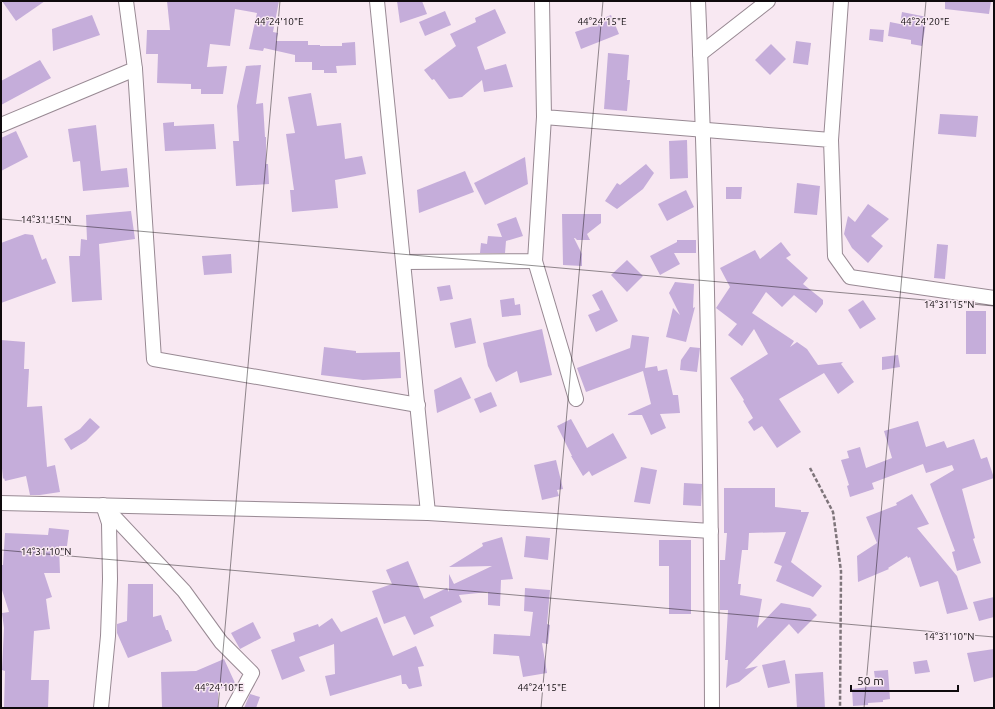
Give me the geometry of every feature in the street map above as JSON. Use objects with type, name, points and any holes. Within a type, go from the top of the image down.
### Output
[{"type":"street","points":[[126,1],[135,69],[154,358],[418,404]]},
{"type":"street","points":[[377,1],[428,513]]},
{"type":"street","points":[[542,1],[544,117],[535,261],[576,399]]},
{"type":"street","points":[[698,1],[703,129],[711,531],[712,708]]},
{"type":"street","points":[[700,54],[768,1]]},
{"type":"street","points":[[841,1],[831,140],[835,256],[850,277],[994,298]]},
{"type":"street","points":[[1,125],[135,69]]},
{"type":"street","points":[[544,117],[831,140]]},
{"type":"street","points":[[404,262],[535,261]]},
{"type":"street","points":[[1,503],[428,513],[711,531]]},
{"type":"street","points":[[101,708],[108,636],[110,579],[109,523],[103,505]]},
{"type":"street","points":[[103,505],[184,591],[220,642],[252,673],[233,708]]},
{"type":"path","points":[[810,468],[833,512],[841,571],[840,708]]},
{"type":"building","points":[[2,1],[45,1],[16,21]]},
{"type":"building","points":[[167,1],[279,1],[273,32],[278,33],[276,41],[308,41],[308,45],[320,46],[342,46],[342,43],[355,42],[356,65],[336,66],[337,73],[324,73],[324,70],[312,70],[312,62],[295,62],[295,55],[264,48],[263,51],[249,49],[257,13],[235,9],[230,46],[210,44],[207,67],[227,66],[223,94],[201,94],[201,89],[191,89],[191,84],[157,83],[158,54],[146,54],[147,30],[170,30]]},
{"type":"building","points":[[397,1],[422,1],[427,14],[400,23]]},
{"type":"building","points":[[945,1],[991,1],[989,14],[945,9]]},
{"type":"building","points":[[495,9],[506,33],[477,47],[485,70],[506,64],[513,87],[484,92],[482,80],[462,97],[449,99],[434,79],[432,80],[424,70],[456,46],[450,34],[476,22],[475,18]]},
{"type":"building","points":[[445,11],[451,25],[425,36],[419,22]]},
{"type":"building","points":[[902,12],[927,17],[922,46],[911,44],[911,40],[888,36],[890,22],[900,24]]},
{"type":"building","points":[[92,15],[100,35],[53,51],[52,29]]},
{"type":"building","points":[[611,15],[619,34],[581,49],[575,32],[593,26],[592,23]]},
{"type":"building","points":[[870,29],[884,30],[883,42],[869,40]]},
{"type":"building","points":[[796,41],[811,43],[808,65],[793,63]]},
{"type":"building","points":[[771,44],[786,59],[770,75],[755,60]]},
{"type":"building","points":[[608,53],[629,55],[627,80],[630,80],[627,111],[604,109]]},
{"type":"building","points":[[40,60],[51,78],[1,105],[1,81]]},
{"type":"building","points":[[261,65],[256,104],[263,103],[266,137],[266,164],[268,164],[269,184],[236,186],[233,141],[239,141],[237,106],[246,66]]},
{"type":"building","points":[[311,93],[317,126],[341,123],[345,159],[362,156],[366,174],[335,180],[338,208],[292,212],[290,190],[294,190],[286,134],[295,133],[288,97]]},
{"type":"building","points":[[940,114],[978,116],[976,137],[938,134]]},
{"type":"building","points":[[174,122],[174,126],[214,124],[216,149],[165,151],[163,123]]},
{"type":"building","points":[[96,125],[101,171],[127,168],[129,187],[83,191],[80,161],[73,162],[68,129]]},
{"type":"building","points":[[16,131],[28,157],[1,171],[1,138]]},
{"type":"building","points":[[687,140],[688,178],[670,179],[669,141]]},
{"type":"building","points":[[525,157],[528,184],[485,205],[474,183]]},
{"type":"building","points":[[646,164],[654,173],[643,189],[617,209],[605,201],[617,183],[620,185]]},
{"type":"building","points":[[465,171],[474,192],[419,213],[417,190]]},
{"type":"building","points":[[797,183],[820,186],[817,215],[794,213]]},
{"type":"building","points":[[726,187],[742,187],[741,199],[726,199]]},
{"type":"building","points":[[686,190],[694,207],[667,221],[658,204]]},
{"type":"building","points":[[868,204],[889,219],[871,236],[883,246],[868,263],[852,248],[844,234],[848,216],[855,222]]},
{"type":"building","points":[[131,211],[135,239],[99,244],[102,300],[72,302],[69,256],[80,256],[81,239],[87,240],[86,215]]},
{"type":"building","points":[[562,214],[601,214],[601,223],[587,234],[590,240],[577,240],[574,238],[582,254],[582,266],[563,265]]},
{"type":"building","points":[[516,217],[523,236],[506,241],[505,253],[480,253],[481,243],[487,244],[488,236],[502,237],[497,224]]},
{"type":"building","points":[[25,234],[33,235],[42,260],[46,258],[56,283],[1,303],[1,243]]},
{"type":"building","points":[[677,240],[696,240],[696,253],[674,253],[680,264],[660,275],[650,256],[677,242]]},
{"type":"building","points":[[781,242],[791,255],[786,258],[808,278],[803,284],[823,300],[823,304],[816,313],[794,295],[782,307],[766,292],[752,313],[794,341],[790,347],[797,342],[807,349],[818,365],[843,362],[841,364],[854,382],[838,394],[824,373],[779,399],[801,432],[777,448],[762,426],[754,431],[748,422],[753,418],[730,378],[768,354],[754,329],[742,346],[728,335],[737,324],[716,308],[730,287],[720,268],[755,250],[760,259]]},
{"type":"building","points":[[937,244],[948,245],[945,279],[934,278]]},
{"type":"building","points":[[231,254],[232,273],[204,275],[202,256]]},
{"type":"building","points":[[627,260],[643,276],[627,292],[611,275]]},
{"type":"building","points":[[675,282],[694,284],[693,308],[695,307],[686,342],[666,337],[673,308],[680,315],[669,293]]},
{"type":"building","points":[[450,285],[453,299],[440,301],[437,287]]},
{"type":"building","points":[[602,290],[618,321],[596,332],[588,315],[600,310],[592,295]]},
{"type":"building","points":[[514,298],[515,305],[520,304],[521,315],[502,317],[500,300]]},
{"type":"building","points":[[863,300],[876,319],[860,329],[848,310]]},
{"type":"building","points":[[966,311],[986,311],[986,354],[966,354]]},
{"type":"building","points":[[471,318],[476,343],[455,348],[450,323]]},
{"type":"building","points":[[542,329],[552,375],[520,383],[517,371],[496,382],[488,366],[483,343]]},
{"type":"building","points":[[632,335],[649,337],[645,368],[657,366],[658,371],[667,369],[673,395],[678,395],[680,413],[660,414],[666,428],[651,435],[642,415],[628,415],[651,404],[643,371],[586,392],[577,368],[630,348]]},
{"type":"building","points":[[1,340],[25,342],[24,369],[29,369],[27,407],[42,406],[47,467],[55,465],[60,492],[30,495],[26,476],[5,481],[4,478],[3,479],[1,458]]},
{"type":"building","points":[[324,347],[356,351],[356,353],[400,352],[401,378],[363,380],[321,375]]},
{"type":"building","points":[[690,347],[700,348],[697,372],[680,370],[681,360]]},
{"type":"building","points":[[898,355],[900,367],[882,370],[882,357]]},
{"type":"building","points":[[461,377],[471,398],[437,413],[434,390]]},
{"type":"building","points":[[491,392],[497,406],[480,413],[474,399]]},
{"type":"building","points":[[90,418],[100,427],[86,441],[71,450],[64,439],[80,429]]},
{"type":"building","points":[[571,419],[587,448],[613,433],[627,458],[592,476],[589,471],[583,476],[571,456],[557,426]]},
{"type":"building","points":[[918,421],[926,447],[944,441],[947,448],[974,439],[981,459],[987,457],[994,478],[962,489],[975,538],[973,539],[981,563],[957,571],[952,552],[955,551],[930,484],[954,470],[952,465],[926,473],[923,464],[872,483],[874,489],[850,497],[847,486],[849,485],[841,460],[849,458],[847,451],[860,447],[866,468],[892,458],[884,431]]},
{"type":"building","points":[[556,460],[563,489],[557,490],[559,496],[542,500],[534,465]]},
{"type":"building","points":[[641,467],[657,470],[650,504],[634,502]]},
{"type":"building","points":[[684,483],[702,484],[701,506],[683,505]]},
{"type":"building","points":[[724,488],[775,488],[775,507],[809,512],[791,562],[822,586],[813,597],[776,581],[782,566],[774,563],[786,532],[749,533],[748,550],[742,550],[738,584],[741,584],[740,595],[762,599],[757,628],[781,603],[810,608],[817,615],[798,634],[789,624],[745,669],[758,666],[739,682],[726,688],[728,660],[725,660],[728,610],[720,610],[720,560],[725,560],[727,533],[724,533]]},
{"type":"building","points":[[912,494],[929,524],[917,528],[957,576],[968,609],[947,614],[938,581],[920,587],[910,557],[908,558],[907,556],[888,568],[889,569],[858,582],[857,556],[877,543],[866,517],[897,505],[896,503]]},
{"type":"building","points":[[49,528],[69,530],[67,546],[59,546],[60,573],[44,573],[52,597],[46,599],[50,629],[34,631],[31,680],[49,680],[48,708],[4,707],[5,671],[2,670],[4,628],[2,613],[9,612],[2,590],[2,565],[5,533],[48,535]]},
{"type":"building","points":[[526,536],[550,538],[548,560],[524,557]]},
{"type":"building","points":[[502,537],[513,579],[501,580],[500,606],[488,605],[488,592],[459,595],[462,602],[430,617],[434,626],[414,635],[405,616],[384,624],[372,591],[392,584],[386,570],[408,561],[424,599],[447,588],[449,592],[449,574],[454,584],[492,566],[449,567],[483,546],[482,543]]},
{"type":"building","points":[[659,540],[691,540],[691,614],[669,614],[669,566],[659,566]]},
{"type":"building","points":[[128,584],[153,584],[153,617],[161,615],[166,630],[168,630],[172,641],[128,658],[117,633],[117,624],[127,621]]},
{"type":"building","points":[[525,588],[550,590],[547,624],[550,625],[548,644],[542,643],[547,673],[523,677],[519,656],[493,654],[494,634],[530,636],[533,612],[524,611]]},
{"type":"building","points":[[994,597],[994,617],[979,621],[973,602]]},
{"type":"building","points":[[377,617],[393,656],[416,646],[424,666],[418,667],[422,686],[409,689],[406,684],[402,684],[401,675],[330,696],[325,676],[335,674],[334,644],[299,657],[305,671],[282,680],[271,650],[295,641],[293,633],[318,624],[319,627],[332,618],[341,632]]},
{"type":"building","points":[[253,622],[261,638],[240,649],[231,633]]},
{"type":"building","points":[[994,649],[994,677],[974,682],[967,653]]},
{"type":"building","points":[[224,659],[235,683],[218,690],[218,708],[162,708],[161,672],[196,671]]},
{"type":"building","points":[[785,660],[790,683],[768,688],[762,665]]},
{"type":"building","points":[[927,660],[930,672],[915,674],[913,662]]},
{"type":"building","points":[[888,670],[890,699],[883,700],[883,702],[868,703],[868,705],[853,706],[852,689],[876,686],[874,671]]},
{"type":"building","points":[[823,672],[825,708],[797,708],[795,674]]},
{"type":"building","points":[[250,694],[260,697],[256,708],[244,708]]}]
